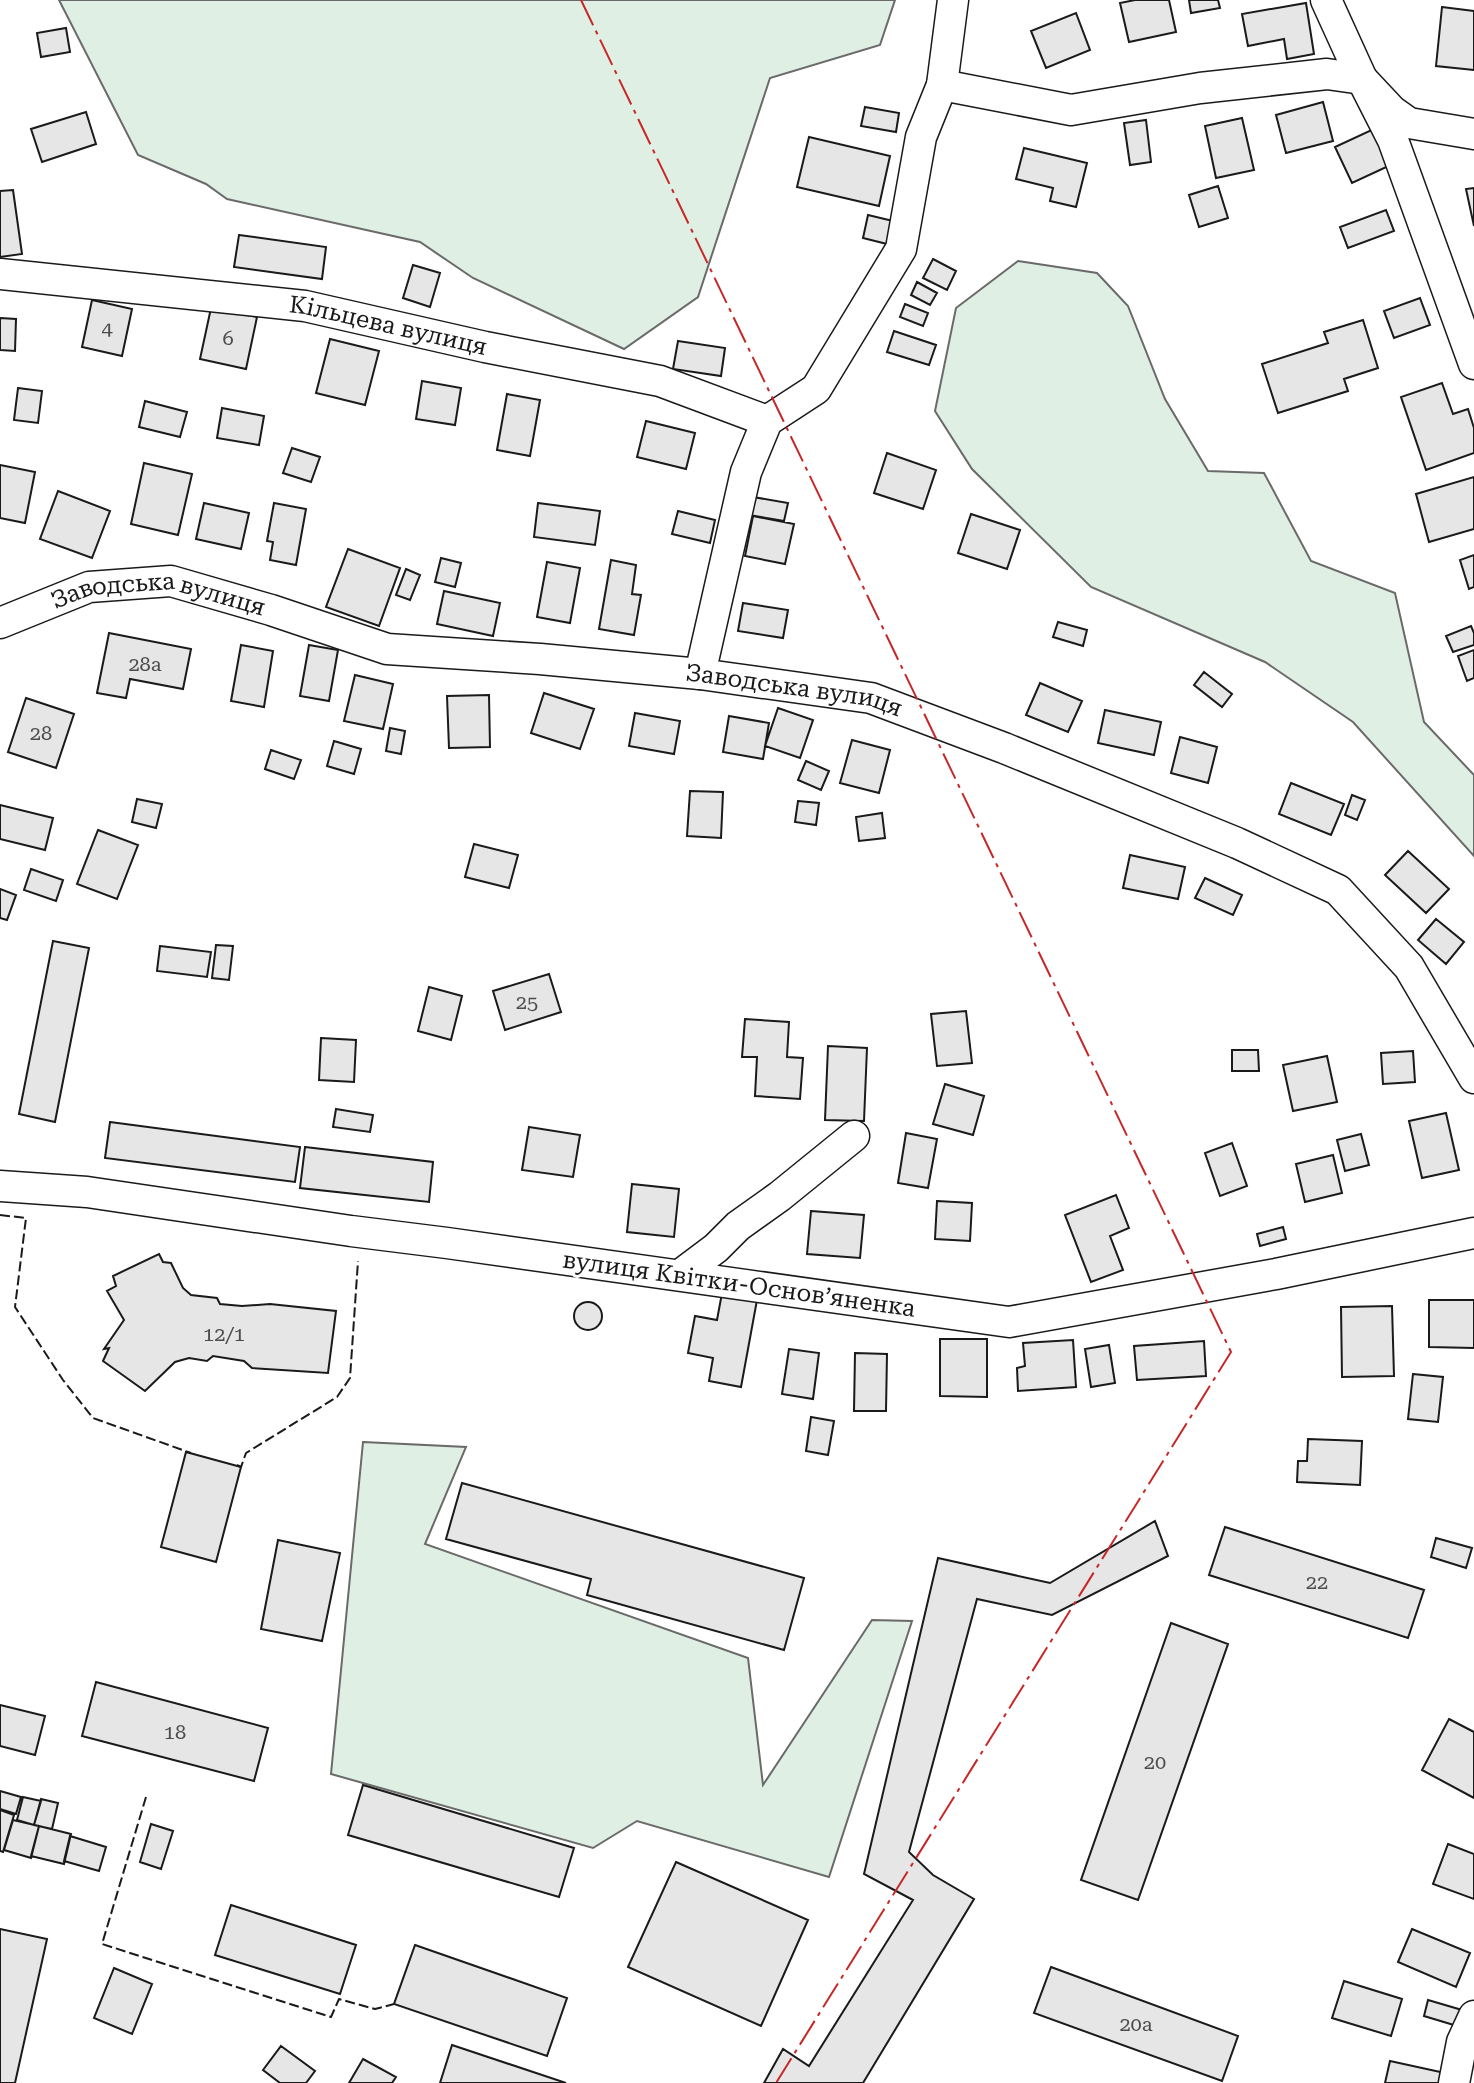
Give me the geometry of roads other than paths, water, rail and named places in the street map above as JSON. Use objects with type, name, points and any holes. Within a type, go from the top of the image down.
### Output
[{"type":"street","points":[[700,674],[746,472],[767,421],[816,389],[901,249],[921,137],[942,85],[953,0]]},
{"type":"street","points":[[1326,0],[1393,140],[1474,364]]},
{"type":"street","points":[[942,85],[1071,110],[1200,88],[1327,74],[1362,79],[1392,111],[1409,123],[1474,134]]},
{"type":"street","name":"Кільцева вулиця","points":[[0,274],[305,306],[485,347],[660,381],[767,421]]},
{"type":"street","name":"Заводська вулиця","points":[[0,623],[89,587],[171,581],[387,649],[700,674],[871,698],[1004,748],[1237,843],[1338,890],[1409,967],[1474,1078]]},
{"type":"street","points":[[680,1275],[854,1136]]},
{"type":"street","name":"вулиця Квітки-Основʼяненка","points":[[0,1186],[87,1192],[1009,1322],[1276,1274],[1474,1233]]},
{"type":"street","points":[[1454,2083],[1462,2042],[1474,2016]]}]
